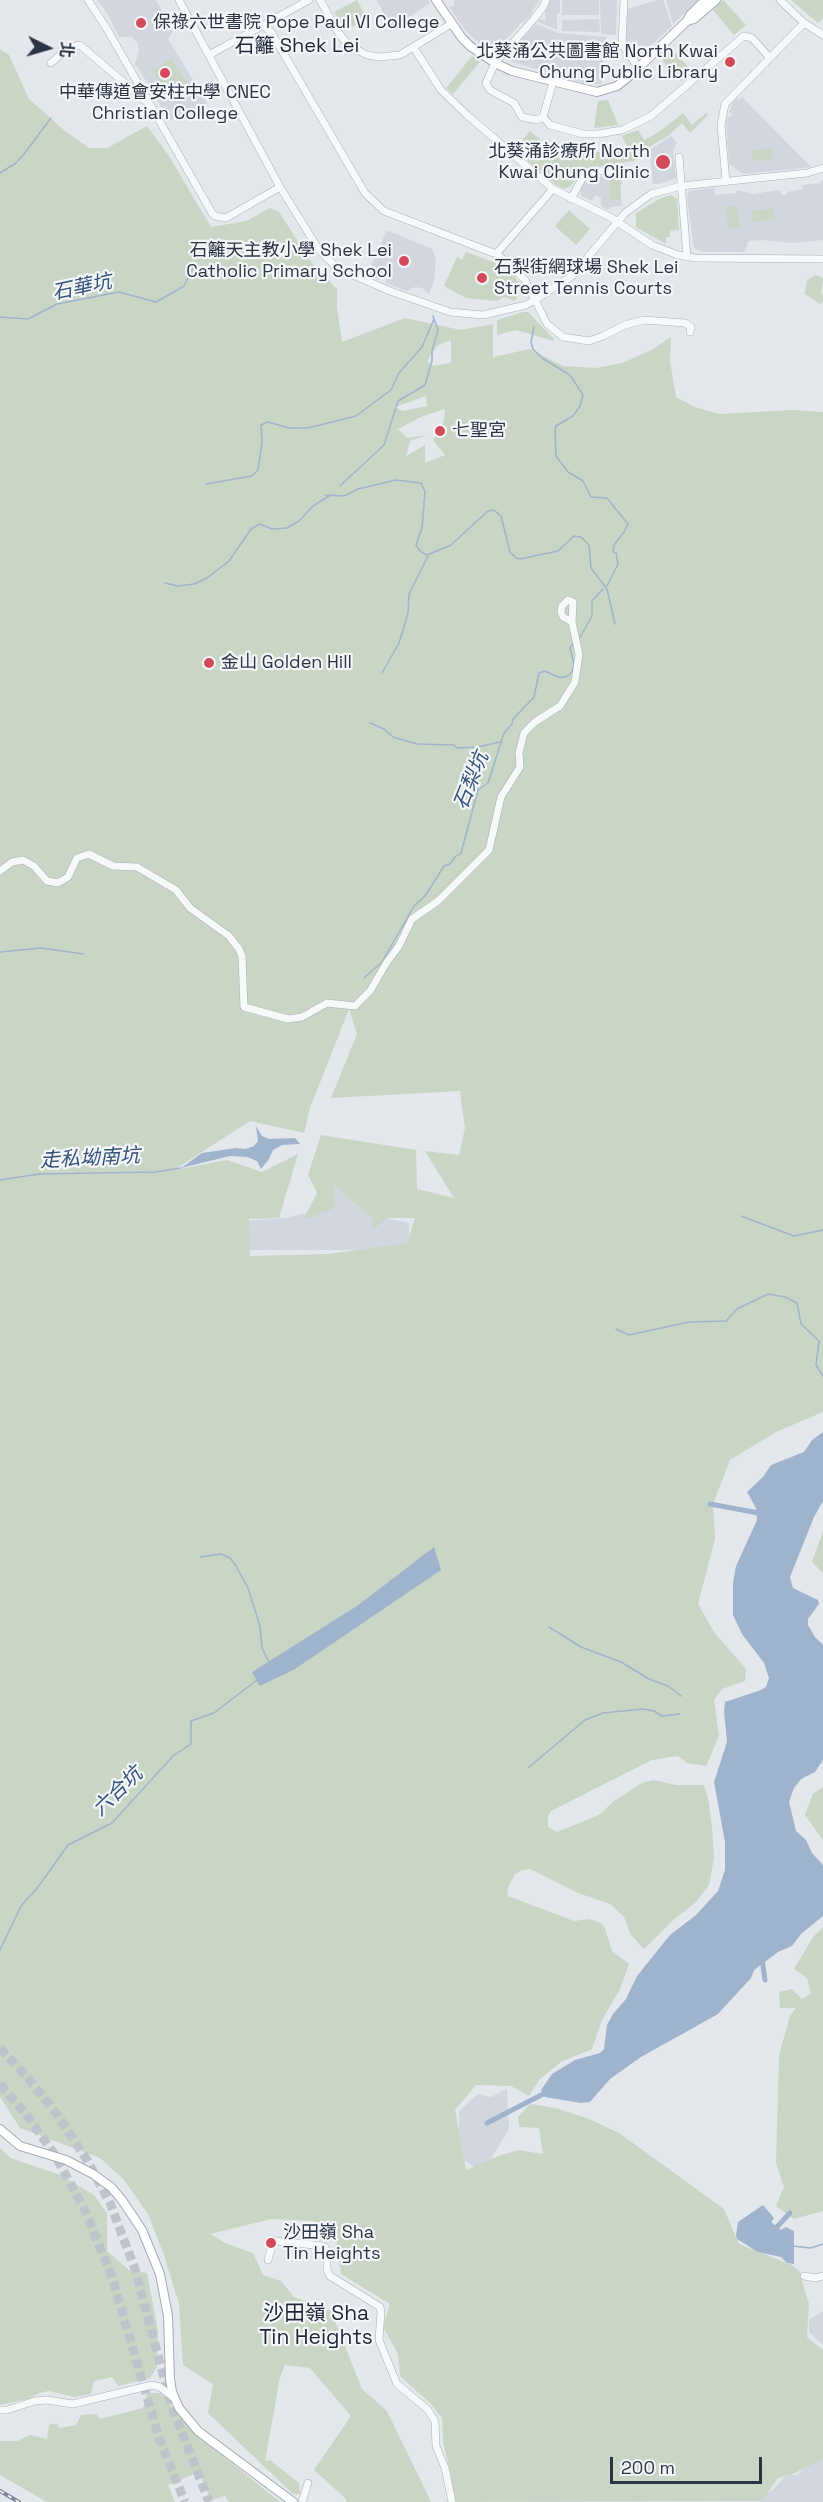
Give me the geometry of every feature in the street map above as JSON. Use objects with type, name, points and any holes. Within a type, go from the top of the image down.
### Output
[{"type":"main road","points":[[436,0],[451,24],[470,46],[495,63],[512,71],[597,92],[617,86],[687,21],[705,0]]},
{"type":"main road","points":[[687,21],[694,20],[716,0]]},
{"type":"main road","points":[[0,2129],[11,2140]]},
{"type":"main road","points":[[0,2135],[20,2146],[74,2163],[100,2178],[116,2193],[136,2222],[153,2254],[165,2294],[169,2326],[170,2379],[174,2398],[185,2417],[198,2431],[293,2502]]},
{"type":"street","points":[[88,0],[215,216],[226,218],[280,187]]},
{"type":"street","points":[[178,0],[280,187],[309,236],[328,260],[344,271],[435,308],[476,315],[526,305],[572,276],[618,222],[642,199],[660,190],[807,173],[823,168]]},
{"type":"street","points":[[208,55],[309,0]]},
{"type":"street","points":[[320,0],[338,32],[351,47],[379,57],[400,55],[451,24]]},
{"type":"street","points":[[546,0],[533,20],[495,63],[486,80],[488,87],[514,103],[522,117],[537,120],[543,117],[553,82]]},
{"type":"street","points":[[624,0],[622,44],[638,67]]},
{"type":"street","points":[[780,0],[804,23],[823,35]]},
{"type":"street","points":[[726,182],[721,125],[725,104],[804,23]]},
{"type":"street","points":[[263,25],[270,32],[365,193],[384,211],[496,254],[517,269],[550,328],[558,334],[574,340],[595,340],[625,325],[644,320],[688,324],[690,332]]},
{"type":"street","points":[[543,117],[550,125],[583,134],[606,134],[628,129],[651,116],[742,37],[752,38],[770,58]]},
{"type":"street","points":[[51,63],[68,48],[80,45],[151,105]]},
{"type":"street","points":[[414,48],[441,90],[553,189],[618,222],[652,245],[687,257],[823,259]]},
{"type":"street","points":[[129,87],[137,83]]},
{"type":"street","points":[[679,157],[687,257]]},
{"type":"street","points":[[571,199],[584,175],[597,171],[623,170]]},
{"type":"street","points":[[496,254],[553,189]]},
{"type":"street","points":[[0,872],[12,862],[26,861],[36,867],[47,882],[56,884],[68,877],[77,858],[89,854],[114,866],[137,867],[174,888],[190,908],[229,936],[242,956],[244,1007],[288,1019],[302,1017],[327,1003],[355,1006],[370,991],[398,948],[412,919],[440,899],[489,850],[502,794],[520,767],[519,753],[524,733],[535,722],[560,706],[575,682],[580,659],[572,621]]},
{"type":"street","points":[[276,2241],[324,2246],[327,2251],[327,2270],[330,2276],[380,2307],[379,2340],[397,2384],[427,2409],[435,2421],[436,2446],[445,2468],[452,2502]]},
{"type":"street","points":[[268,2260],[271,2249]]},
{"type":"street","points":[[804,2276],[815,2278],[823,2276]]},
{"type":"street","points":[[0,2410],[47,2400],[73,2404],[152,2385],[160,2386],[174,2398]]},
{"type":"street","points":[[303,2502],[308,2483]]},
{"type":"shaded area","name":"中華傳道會安柱中學 CNEC Christian College","points":[[97,0],[156,0],[173,31],[168,39],[207,103],[170,121],[137,66],[134,66],[139,51],[138,43],[132,37],[119,37],[107,13]]},
{"type":"shaded area","points":[[376,0],[428,0],[430,3],[393,28]]},
{"type":"shaded area","points":[[454,0],[539,0],[531,14],[524,22],[519,23],[519,26],[497,49],[488,51],[467,32],[449,7],[454,6]]},
{"type":"shaded area","points":[[550,0],[560,0],[557,30],[538,22],[540,19],[546,21],[545,12]]},
{"type":"shaded area","points":[[562,0],[599,0],[599,15],[562,15]]},
{"type":"shaded area","points":[[600,0],[617,0],[616,35],[601,34]]},
{"type":"shaded area","points":[[663,0],[672,26],[641,55],[633,53],[626,40],[628,9]]},
{"type":"shaded area","points":[[666,0],[698,0],[673,24]]},
{"type":"shaded area","points":[[599,19],[600,32],[562,31],[562,20]]},
{"type":"shaded area","points":[[536,24],[558,33],[606,37],[602,84],[588,84],[509,61],[508,54]]},
{"type":"shaded area","points":[[742,97],[811,167],[743,174],[729,164],[726,122],[728,117],[731,117],[732,113],[729,112],[732,104],[737,98],[739,100]]},
{"type":"shaded area","name":"北葵涌診療所 North Kwai Chung Clinic","points":[[671,136],[677,143],[673,149],[676,178],[653,184],[650,150]]},
{"type":"shaded area","points":[[622,176],[620,186],[622,206],[610,207],[608,210],[601,206],[601,198],[595,195],[592,201],[582,196],[580,191],[585,181],[589,185],[588,178]]},
{"type":"shaded area","points":[[822,180],[823,240],[793,243],[749,241],[744,252],[702,252],[694,248],[687,196],[689,191],[714,188],[715,195],[737,193],[737,190],[753,194],[779,190],[782,195],[787,195],[787,192],[803,189],[802,185],[821,183]]},
{"type":"shaded area","name":"石籬天主教小學 Shek Lei Catholic Primary School","points":[[389,231],[432,249],[436,258],[434,281],[429,294],[422,288],[415,287],[407,291],[386,283],[386,278],[382,276],[378,280],[367,275],[386,232]]},
{"type":"shaded area","points":[[330,1179],[375,1216],[409,1223],[409,1250],[246,1250],[245,1221],[285,1218],[313,1211]]},
{"type":"shaded area","points":[[507,2089],[509,2129],[483,2172],[464,2160],[459,2132],[459,2111],[478,2094],[491,2097]]},
{"type":"shaded area","points":[[823,2311],[823,2345],[809,2332],[809,2320]]},
{"type":"shaded area","points":[[823,2440],[823,2502],[760,2502],[762,2496],[774,2489],[786,2475],[797,2475],[807,2466]]},
{"type":"green space","points":[[357,0],[367,19],[345,31],[334,12]]},
{"type":"green space","points":[[723,0],[746,25],[734,35],[713,10]]},
{"type":"green space","points":[[791,0],[823,0],[823,18],[818,23]]},
{"type":"green space","points":[[0,49],[9,55],[29,99],[65,131],[89,148],[107,148],[147,126],[169,156],[211,227],[246,221],[270,208],[279,212],[312,263],[337,289],[342,342],[405,318],[461,330],[493,324],[493,357],[530,349],[563,366],[596,368],[622,363],[652,350],[671,337],[670,361],[676,397],[695,407],[719,414],[793,410],[823,412],[823,1412],[776,1432],[730,1460],[713,1504],[715,1539],[698,1604],[714,1632],[746,1669],[745,1681],[722,1689],[714,1700],[719,1736],[706,1766],[687,1763],[678,1756],[652,1760],[551,1811],[548,1816],[548,1827],[557,1832],[599,1815],[614,1801],[642,1783],[653,1780],[676,1785],[704,1785],[709,1803],[714,1858],[709,1885],[695,1903],[673,1920],[644,1949],[631,1935],[624,1917],[610,1904],[578,1893],[530,1869],[515,1874],[507,1890],[508,1896],[574,1921],[589,1919],[601,1923],[605,1928],[612,1951],[629,1964],[620,1989],[602,2020],[592,2049],[561,2062],[539,2080],[529,2096],[511,2086],[476,2085],[455,2110],[466,2170],[519,2150],[543,2154],[539,2128],[519,2127],[518,2117],[530,2104],[555,2108],[587,2118],[619,2133],[724,2209],[739,2244],[792,2265],[799,2271],[809,2304],[807,2337],[823,2350],[823,2459],[793,2474],[778,2478],[762,2501],[456,2502],[453,2498],[451,2474],[443,2442],[442,2418],[430,2403],[400,2376],[398,2354],[383,2327],[390,2304],[341,2274],[336,2238],[314,2221],[271,2219],[210,2234],[227,2244],[253,2253],[263,2275],[281,2281],[294,2297],[331,2311],[362,2389],[387,2411],[431,2502],[345,2502],[346,2499],[314,2470],[351,2416],[310,2368],[285,2365],[280,2377],[265,2461],[270,2460],[299,2483],[300,2494],[293,2494],[208,2413],[213,2384],[183,2365],[179,2304],[164,2255],[148,2214],[124,2180],[100,2158],[20,2128],[0,2097]],"holes":[[[451,340],[451,363],[433,366],[427,361],[437,346]],[[426,396],[427,406],[402,411],[395,407]],[[445,409],[444,421],[433,440],[445,455],[425,463],[425,445],[406,456],[410,441],[427,435],[407,438],[398,429],[423,416]],[[349,1009],[357,1034],[331,1098],[460,1091],[465,1128],[459,1155],[425,1151],[454,1198],[417,1189],[416,1150],[321,1135],[308,1175],[317,1193],[303,1220],[335,1208],[334,1184],[373,1219],[372,1230],[388,1218],[415,1218],[407,1243],[329,1254],[250,1256],[249,1219],[279,1218],[298,1154],[262,1172],[227,1160],[174,1170],[250,1121],[304,1133],[310,1108]]]},
{"type":"green space","points":[[672,50],[693,72],[681,82],[662,60]]},
{"type":"green space","points":[[472,56],[480,62],[453,94],[446,88]]},
{"type":"green space","points":[[172,59],[186,83],[167,95],[152,70]]},
{"type":"green space","points":[[608,100],[618,125],[594,128],[598,101]]},
{"type":"green space","points":[[683,113],[692,125],[706,113],[708,115],[690,133],[682,123],[668,136],[647,148],[639,159],[582,169],[571,186],[564,189],[556,185],[515,150],[530,131],[542,141],[541,147],[600,152],[620,150],[627,147],[622,136],[638,130],[644,140],[659,132]]},
{"type":"green space","points":[[772,148],[773,159],[753,161],[752,150]]},
{"type":"green space","points":[[609,177],[620,177],[621,200],[610,200]]},
{"type":"green space","points":[[671,195],[677,199],[679,230],[670,231],[670,237],[666,237],[666,244],[636,227],[636,213],[659,199]]},
{"type":"green space","points":[[737,206],[740,227],[728,229],[726,207]]},
{"type":"green space","points":[[773,208],[775,219],[753,222],[752,211]]},
{"type":"green space","points":[[569,210],[590,229],[576,245],[555,226]]},
{"type":"green space","name":"石梨街網球場 Shek Lei Street Tennis Courts","points":[[466,252],[499,264],[514,276],[522,287],[515,301],[504,297],[497,301],[466,298],[444,286],[457,257],[462,260]]},
{"type":"green space","points":[[816,275],[823,278],[821,293],[823,302],[820,304],[805,294],[807,280]]},
{"type":"green space","points":[[528,312],[554,339],[553,341],[516,330],[497,335],[497,320]]},
{"type":"green space","points":[[823,1531],[823,1573],[812,1562]]},
{"type":"green space","points":[[823,1787],[823,1840],[805,1815],[813,1794]]},
{"type":"green space","points":[[823,1927],[823,2211],[794,2219],[776,2206],[784,2187],[776,2163],[779,2055],[790,2016],[796,2008],[780,2008],[779,1992],[792,1989],[802,1999],[811,1993],[807,1978],[794,1969],[813,1937]]},
{"type":"green space","points":[[0,2148],[11,2158],[60,2175],[94,2195],[107,2213],[107,2251],[129,2270],[147,2273],[158,2331],[157,2367],[150,2378],[118,2386],[112,2377],[94,2381],[91,2394],[74,2397],[49,2391],[28,2399],[0,2405]]},
{"type":"green space","points":[[147,2393],[161,2393],[194,2433],[280,2502],[229,2502],[225,2496],[211,2500],[199,2472],[168,2485],[175,2502],[47,2502],[0,2475],[0,2441],[17,2441],[30,2435],[47,2439],[49,2425],[57,2423],[59,2428],[76,2425],[81,2415],[96,2414],[100,2419],[143,2408]]},
{"type":"water","points":[[256,1126],[262,1136],[269,1139],[295,1138],[300,1144],[282,1145],[273,1150],[261,1169],[257,1161],[247,1157],[230,1156],[181,1168],[202,1153],[236,1148],[246,1149],[254,1146],[258,1141]]},
{"type":"water","points":[[823,1432],[823,1501],[814,1517],[790,1577],[793,1588],[818,1600],[819,1604],[808,1619],[808,1625],[823,1645],[823,1760],[815,1772],[801,1779],[794,1788],[789,1802],[796,1831],[806,1840],[812,1853],[823,1865],[823,1916],[801,1934],[792,1946],[778,1952],[754,1970],[751,1978],[718,2014],[641,2057],[610,2079],[590,2102],[581,2103],[545,2097],[541,2090],[552,2074],[575,2060],[600,2053],[604,2049],[607,2025],[626,1999],[637,1976],[670,1935],[696,1915],[718,1891],[725,1870],[725,1842],[714,1782],[727,1742],[725,1702],[761,1690],[766,1687],[769,1678],[764,1663],[742,1634],[733,1615],[733,1583],[736,1566],[757,1520],[756,1508],[747,1492],[763,1477],[771,1465],[804,1452],[812,1440]]},
{"type":"water","points":[[434,1547],[441,1570],[295,1669],[260,1686],[252,1672],[357,1606]]},
{"type":"water","points":[[763,2205],[774,2218],[771,2222],[781,2230],[786,2227],[794,2231],[794,2264],[787,2263],[781,2257],[758,2252],[737,2239],[738,2222]]},
{"type":"waterway","points":[[0,173],[16,163],[51,118]]},
{"type":"waterway","name":"石華坑","points":[[0,317],[28,319],[57,304],[119,292],[156,302],[184,286],[193,268]]},
{"type":"waterway","points":[[340,486],[384,445],[398,401],[425,385],[438,330],[433,316]]},
{"type":"waterway","points":[[206,484],[252,476],[258,470],[262,442],[261,425],[268,422],[289,428],[308,428],[356,416],[391,390],[399,373],[422,347],[434,319]]},
{"type":"waterway","points":[[534,327],[531,342],[533,349],[542,358],[570,375],[583,395],[580,406],[573,416],[556,426],[556,456],[568,472],[583,481],[591,497],[607,498],[628,524],[614,545],[613,552],[616,553],[618,564],[607,586]]},
{"type":"waterway","points":[[325,495],[344,496],[358,489],[396,480],[421,483],[425,492],[422,528],[416,545],[421,552],[427,555],[451,545],[488,511],[494,510],[501,516],[510,552],[516,558],[558,551],[574,536],[581,537],[589,545],[591,568],[607,589],[615,624]]},
{"type":"waterway","points":[[165,583],[178,586],[194,584],[207,578],[229,561],[251,529],[260,524],[272,529],[287,528],[329,496]]},
{"type":"waterway","points":[[382,673],[399,643],[408,613],[409,594],[428,556]]},
{"type":"waterway","points":[[579,639],[592,616],[592,601],[603,589]]},
{"type":"waterway","name":"石梨坑","points":[[364,978],[382,962],[414,906],[425,896],[444,866],[450,864],[461,853],[478,790],[488,783],[504,733],[512,724],[513,719],[534,697],[539,673],[545,671],[558,677],[566,677],[572,672],[574,664],[570,648],[573,644]]},
{"type":"waterway","points":[[370,723],[384,729],[393,737],[417,744],[454,745],[457,748],[478,747],[500,742]]},
{"type":"waterway","points":[[0,952],[41,948],[84,954]]},
{"type":"waterway","name":"走私坳南坑","points":[[0,1180],[39,1174],[155,1172],[181,1168]]},
{"type":"waterway","points":[[741,1216],[794,1236],[823,1230]]},
{"type":"waterway","points":[[616,1329],[629,1335],[689,1322],[726,1321],[737,1309],[768,1294],[785,1297],[797,1303],[801,1324],[819,1341],[816,1365],[823,1376]]},
{"type":"waterway","points":[[710,1504],[764,1514]]},
{"type":"waterway","points":[[200,1557],[221,1554],[230,1558],[236,1566],[248,1588],[260,1626],[262,1648],[269,1662]]},
{"type":"waterway","points":[[549,1627],[581,1647],[621,1662],[649,1679],[668,1686],[681,1696]]},
{"type":"waterway","name":"六合坑","points":[[0,1950],[21,1906],[38,1887],[68,1845],[112,1823],[173,1756],[191,1744],[191,1721],[214,1713],[257,1680]]},
{"type":"waterway","points":[[528,1768],[585,1720],[603,1713],[643,1709],[654,1711],[662,1716],[680,1714]]},
{"type":"waterway","points":[[762,1959],[765,1980]]},
{"type":"waterway","points":[[487,2123],[547,2092]]},
{"type":"waterway","points":[[773,2231],[790,2213]]},
{"type":"waterway","points":[[792,2246],[811,2248],[823,2244]]},
{"type":"tunnel","points":[[0,2048],[56,2113],[87,2160],[110,2203],[135,2269],[171,2404],[209,2502]]},
{"type":"tunnel","points":[[0,2084],[25,2113],[53,2152],[84,2208],[112,2277],[159,2438],[185,2502]]},
{"type":"railway","points":[[0,2491],[19,2502]]},
{"type":"place","name":"保祿六世書院 Pope Paul VI College","points":[[141,23]]},
{"type":"place","name":"北葵涌公共圖書館 North Kwai Chung Public Library","points":[[730,62]]},
{"type":"place","name":"中華傳道會安柱中學 CNEC Christian College","points":[[165,73]]},
{"type":"place","name":"北葵涌診療所 North Kwai Chung Clinic","points":[[663,162]]},
{"type":"place","name":"石籬天主教小學 Shek Lei Catholic Primary School","points":[[404,261]]},
{"type":"place","name":"石梨街網球場 Shek Lei Street Tennis Courts","points":[[482,278]]},
{"type":"place","name":"七聖宮","points":[[440,431]]},
{"type":"place","name":"金山 Golden Hill","points":[[209,663]]},
{"type":"place","name":"沙田嶺 Sha Tin Heights","points":[[271,2243]]},
{"type":"district","name":"石籬 Shek Lei","points":[[297,47]]},
{"type":"district","name":"沙田嶺 Sha Tin Heights","points":[[316,2326]]}]
